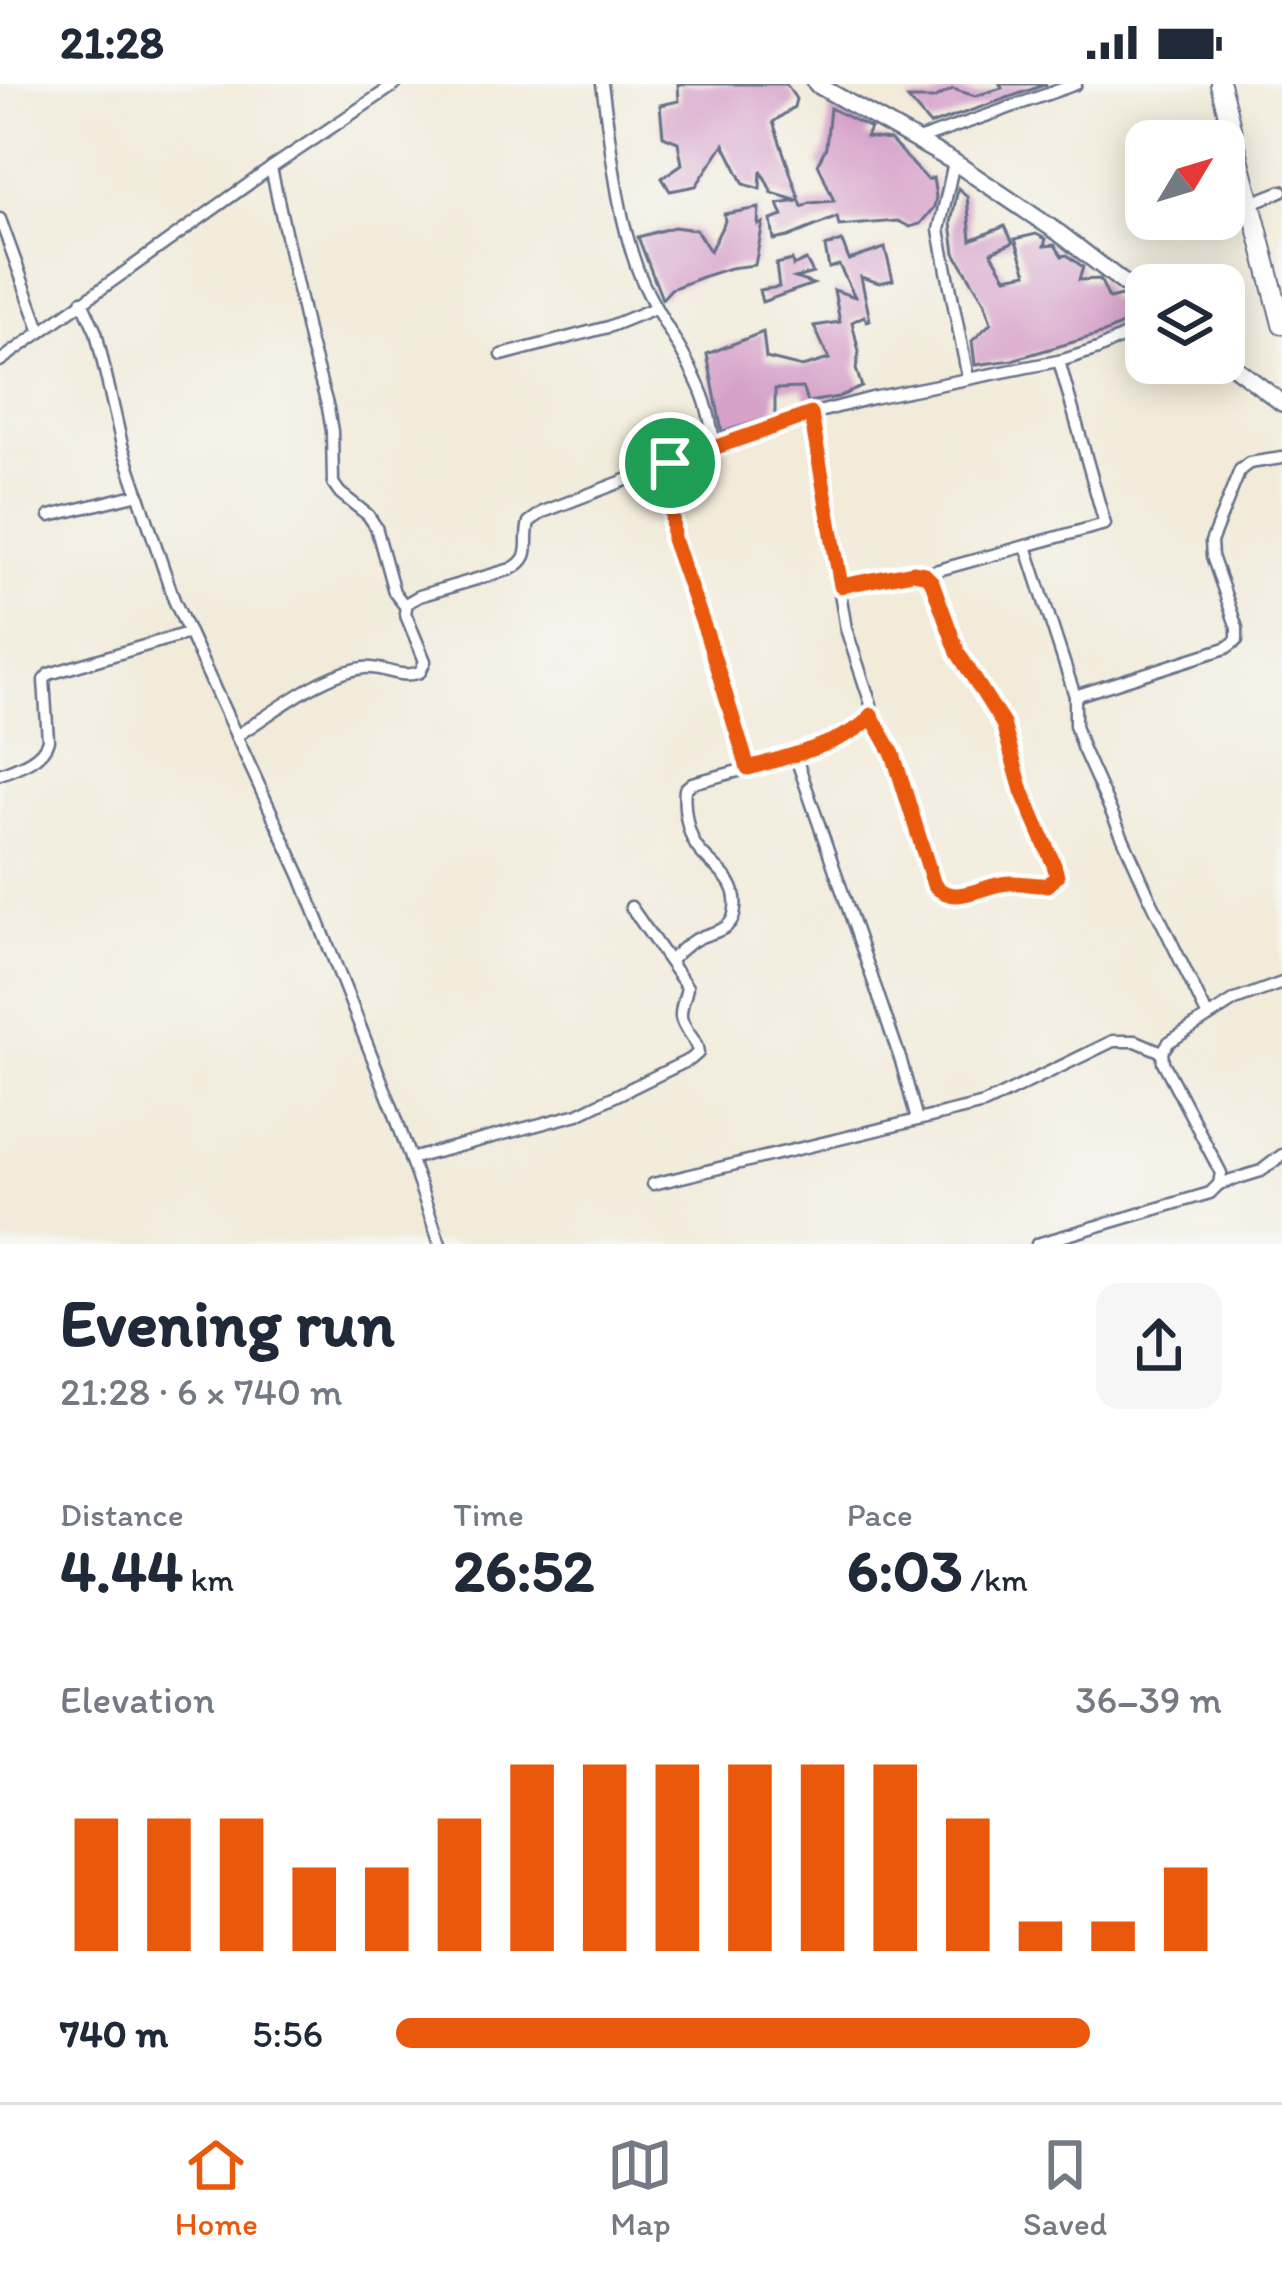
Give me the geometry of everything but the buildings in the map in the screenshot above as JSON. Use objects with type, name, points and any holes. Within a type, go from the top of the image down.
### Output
[{"type":"highway","points":[[1220,84],[1282,323]]},
{"type":"main road","points":[[816,84],[954,163],[1125,284]]},
{"type":"main road","points":[[1245,375],[1282,403]]},
{"type":"street","points":[[0,361],[396,84]]},
{"type":"street","points":[[602,84],[635,263],[699,384],[716,447]]},
{"type":"street","points":[[914,141],[1076,84]]},
{"type":"street","points":[[954,163],[939,230],[968,378]]},
{"type":"street","points":[[236,736],[349,671],[366,668],[404,675],[425,666],[405,606],[394,592],[376,527],[333,483],[328,407],[271,168]]},
{"type":"street","points":[[1250,204],[1282,191]]},
{"type":"street","points":[[0,219],[4,242],[41,332]]},
{"type":"street","points":[[82,301],[96,332],[122,445],[174,600],[301,877],[440,1244]]},
{"type":"street","points":[[502,355],[608,327],[655,308]]},
{"type":"street","points":[[405,606],[419,596],[517,566],[526,556],[527,527],[536,516],[670,463],[811,414],[1059,361],[1125,336]]},
{"type":"street","points":[[841,586],[924,574],[1105,524],[1059,361]]},
{"type":"street","points":[[811,414],[850,644],[871,715],[893,754],[934,885],[954,896],[1013,882],[1048,885],[1057,876],[1022,791],[1003,724],[958,653],[932,582],[924,574]]},
{"type":"street","points":[[1075,696],[1226,648],[1237,640],[1238,628],[1211,542],[1240,470],[1249,463],[1282,458]]},
{"type":"street","points":[[670,463],[673,539],[748,768]]},
{"type":"street","points":[[50,516],[139,494]]},
{"type":"street","points":[[1026,546],[1075,696],[1075,725],[1082,747],[1208,1017]]},
{"type":"street","points":[[0,773],[46,748],[47,676],[188,632]]},
{"type":"street","points":[[670,961],[697,938],[724,929],[733,920],[736,906],[729,879],[692,836],[685,789],[692,783],[795,755],[859,729],[871,715]]},
{"type":"street","points":[[795,755],[917,1120]]},
{"type":"street","points":[[410,1159],[578,1114],[698,1053],[698,1044],[680,1012],[687,987],[631,908]]},
{"type":"street","points":[[1220,1184],[1221,1173],[1162,1052],[1169,1042],[1248,994],[1282,983]]},
{"type":"street","points":[[653,1184],[984,1104],[1113,1041],[1136,1041],[1162,1052]]},
{"type":"street","points":[[1037,1244],[1210,1193],[1220,1184],[1261,1171],[1282,1155]]},
{"type":"route","points":[[811,414],[841,586],[913,572],[932,582],[958,653],[1003,724],[1022,791],[1054,865],[1057,876],[1048,885],[1013,882],[954,896],[943,894],[934,885],[893,754],[871,715],[859,729],[748,768],[673,539],[670,463],[811,414]]}]
